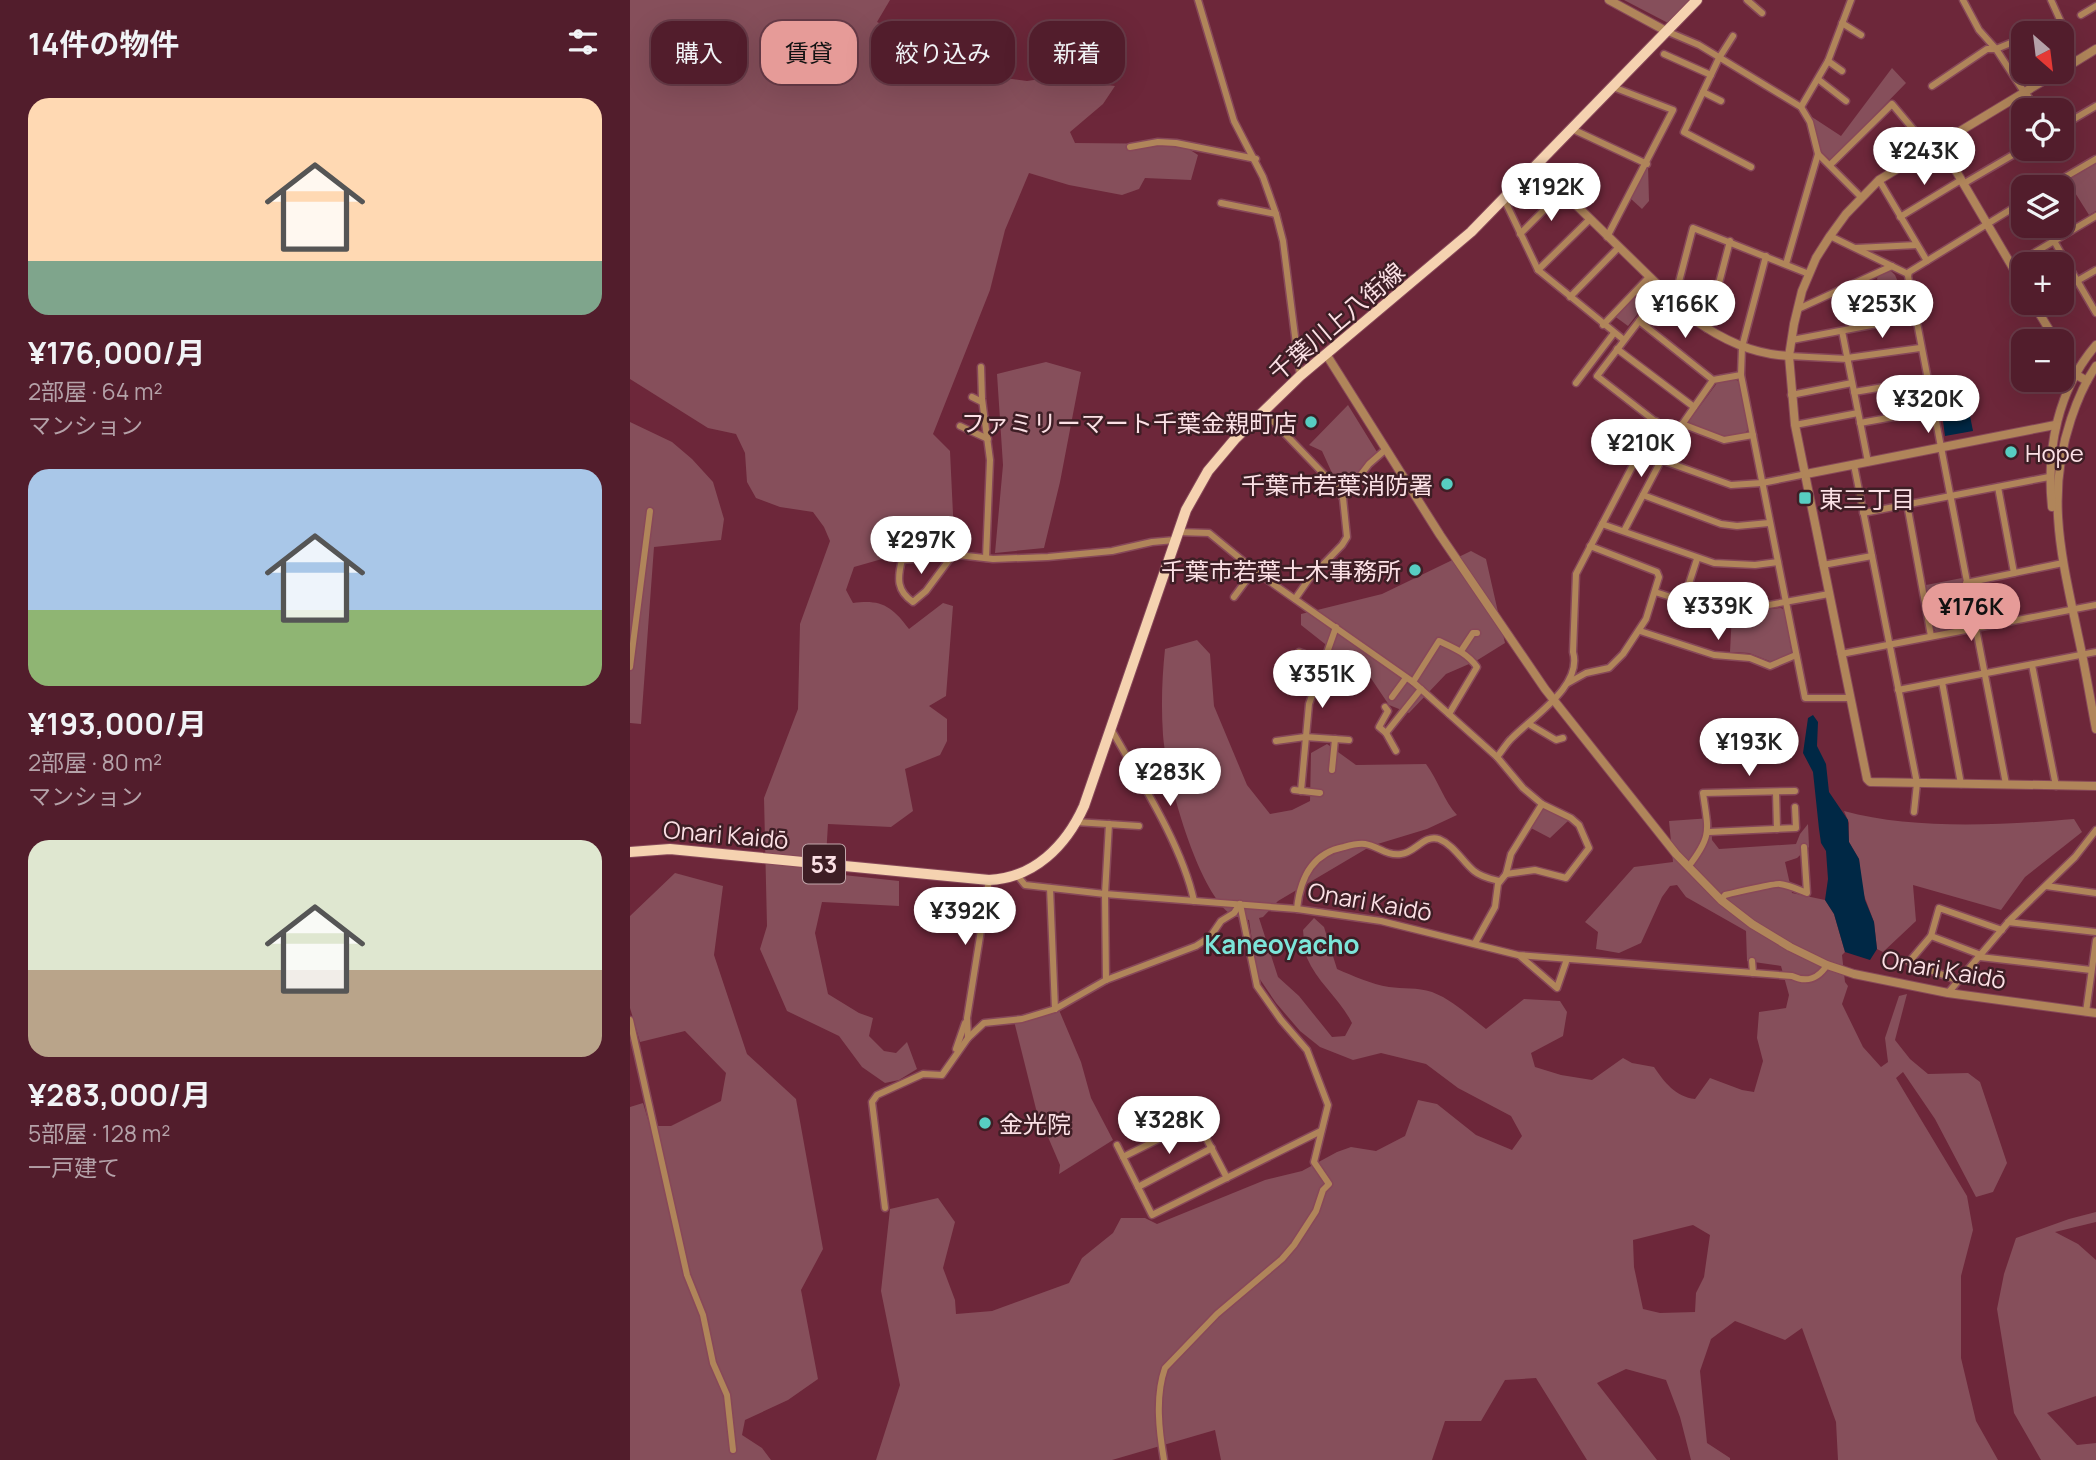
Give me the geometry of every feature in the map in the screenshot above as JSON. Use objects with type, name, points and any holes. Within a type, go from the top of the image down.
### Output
[{"type":"main road","name":"千葉川上八街線","points":[[1017,875],[1035,866],[1054,851],[1076,822],[1111,729],[1176,536],[1186,510],[1208,471],[1230,444],[1300,376],[1454,248],[1697,0]]},
{"type":"main road","name":"Onari Kaidō","points":[[630,852],[670,849],[989,880],[1017,875]]},
{"type":"street","points":[[1198,0],[1234,121],[1255,159],[1276,214],[1283,241],[1300,376]]},
{"type":"street","points":[[1609,0],[1699,45],[1801,107],[1810,122],[1818,155],[1786,264]]},
{"type":"street","points":[[1747,0],[1755,2],[1762,13]]},
{"type":"street","points":[[1801,107],[1828,61],[1851,0]]},
{"type":"street","points":[[1963,0],[1979,30],[1996,49],[2028,98]]},
{"type":"street","points":[[2051,0],[2061,21]]},
{"type":"street","points":[[2081,15],[2096,6]]},
{"type":"street","points":[[1842,23],[1861,35]]},
{"type":"street","points":[[1733,36],[1732,46],[1719,58],[1684,132],[1751,167]]},
{"type":"street","points":[[1932,86],[1987,49],[1996,49],[2011,43]]},
{"type":"street","points":[[2074,62],[2096,49]]},
{"type":"street","points":[[1664,54],[1711,75]]},
{"type":"street","points":[[1828,61],[1842,71]]},
{"type":"street","points":[[1819,80],[1846,101]]},
{"type":"street","points":[[2038,84],[1879,180],[1861,197],[1830,236],[1810,274],[1798,309],[1789,356],[1791,395],[1867,779],[1870,782],[2096,786]]},
{"type":"street","points":[[1607,237],[1673,110],[1613,87]]},
{"type":"street","points":[[1703,92],[1721,101]]},
{"type":"street","points":[[1829,166],[1892,104],[1929,148]]},
{"type":"street","points":[[2074,119],[2096,106]]},
{"type":"street","points":[[1572,129],[1647,163]]},
{"type":"street","points":[[1130,147],[1158,142],[1176,143],[1255,159]]},
{"type":"street","points":[[1939,142],[2011,264]]},
{"type":"street","points":[[1818,155],[1861,197]]},
{"type":"street","points":[[1900,217],[2011,155]]},
{"type":"street","points":[[2069,175],[2096,159]]},
{"type":"street","points":[[1536,166],[1674,301],[1707,329],[1742,347],[1759,353],[1848,359],[1920,348]]},
{"type":"street","points":[[1879,180],[1927,261]]},
{"type":"street","points":[[1520,234],[1562,192]]},
{"type":"street","points":[[1504,199],[1538,270],[1624,340]]},
{"type":"street","points":[[1222,203],[1276,214]]},
{"type":"street","points":[[1908,274],[2011,209]]},
{"type":"street","points":[[2036,252],[2096,216]]},
{"type":"street","points":[[1538,270],[1590,219]]},
{"type":"street","points":[[1674,301],[1693,228],[1810,274]]},
{"type":"street","points":[[1830,236],[1908,274]]},
{"type":"street","points":[[1707,329],[1730,241]]},
{"type":"street","points":[[2054,241],[2096,313]]},
{"type":"street","points":[[1855,248],[1917,245]]},
{"type":"street","points":[[1570,297],[1619,247]]},
{"type":"street","points":[[1766,256],[1742,347],[1741,375],[1805,698],[1849,698]]},
{"type":"street","points":[[1798,309],[1892,267]]},
{"type":"street","points":[[2077,281],[2096,270]]},
{"type":"street","points":[[1908,274],[1926,380],[2006,784]]},
{"type":"street","points":[[1602,324],[1649,277]]},
{"type":"street","points":[[1662,290],[1597,376],[1674,436]]},
{"type":"street","points":[[1792,340],[1914,317]]},
{"type":"street","points":[[1639,321],[1713,380]]},
{"type":"street","points":[[1842,331],[1868,462]]},
{"type":"street","points":[[1576,383],[1614,333]]},
{"type":"street","points":[[2096,345],[2075,374],[2055,425],[2049,477],[2063,563],[2093,697],[2096,729]]},
{"type":"street","points":[[1617,349],[1694,407]]},
{"type":"street","points":[[1326,354],[1385,450],[1554,699],[1688,867],[1721,900],[1770,936],[1827,965]]},
{"type":"street","points":[[2059,537],[2057,484],[2060,456],[2087,381],[2096,366]]},
{"type":"street","points":[[981,367],[990,475],[986,558]]},
{"type":"street","points":[[2075,374],[2087,381]]},
{"type":"street","points":[[1624,531],[1674,436],[1713,380],[1741,375]]},
{"type":"street","points":[[1854,392],[1926,380]]},
{"type":"street","points":[[1791,395],[1852,383]]},
{"type":"street","points":[[972,397],[982,402]]},
{"type":"street","points":[[1860,423],[1932,410]]},
{"type":"street","points":[[1264,412],[1341,492],[1343,498],[1347,537],[1295,599]]},
{"type":"street","points":[[1795,425],[1858,413]]},
{"type":"street","points":[[1497,757],[1511,739],[1554,699],[1566,684],[1576,661],[1573,652],[1576,574],[1656,421]]},
{"type":"street","points":[[1682,424],[1724,440],[1753,435]]},
{"type":"street","points":[[1661,460],[1731,485],[1762,483],[2055,425]]},
{"type":"street","points":[[960,426],[988,439]]},
{"type":"street","points":[[1343,498],[1369,464],[1385,450]]},
{"type":"street","points":[[1854,465],[1917,783],[1914,813]]},
{"type":"street","points":[[1863,513],[2049,477]]},
{"type":"street","points":[[1998,487],[2014,573]]},
{"type":"street","points":[[1643,495],[1721,524],[1737,526],[1769,523]]},
{"type":"street","points":[[1907,504],[1931,636]]},
{"type":"street","points":[[630,667],[650,511]]},
{"type":"street","points":[[1602,524],[1714,564],[1740,566],[1777,562]]},
{"type":"street","points":[[953,556],[926,591],[913,603],[904,596],[898,581],[902,561],[953,556],[993,559],[1096,553],[1176,536],[1209,533],[1254,570],[1413,682],[1497,757],[1523,788],[1542,804],[1571,818],[1579,825],[1589,848],[1566,878],[1535,870],[1506,874]]},
{"type":"street","points":[[1566,684],[1586,673],[1609,668],[1623,654],[1640,631],[1659,577],[1657,572],[1590,546]]},
{"type":"street","points":[[1824,565],[1872,556]]},
{"type":"street","points":[[1683,601],[1697,559]]},
{"type":"street","points":[[1966,583],[2063,563]]},
{"type":"street","points":[[1234,597],[1254,570]]},
{"type":"street","points":[[1655,592],[1706,608],[1736,611],[1829,594]]},
{"type":"street","points":[[1841,654],[2096,605]]},
{"type":"street","points":[[1320,793],[1297,790],[1309,704],[1336,627]]},
{"type":"street","points":[[1640,631],[1714,655],[1750,658],[1770,666],[1796,656]]},
{"type":"street","points":[[1461,651],[1473,633],[1477,633]]},
{"type":"street","points":[[1413,682],[1439,641],[1461,651],[1477,667],[1449,715]]},
{"type":"street","points":[[1298,652],[1324,661]]},
{"type":"street","points":[[1898,690],[2096,652]]},
{"type":"street","points":[[2032,665],[2056,786]]},
{"type":"street","points":[[1392,697],[1406,678]]},
{"type":"street","points":[[1317,682],[1328,685]]},
{"type":"street","points":[[1942,682],[1961,784]]},
{"type":"street","points":[[1386,733],[1421,690]]},
{"type":"street","points":[[1385,707],[1388,711],[1379,727],[1386,733],[1396,751]]},
{"type":"street","points":[[1529,724],[1556,740],[1563,738]]},
{"type":"street","points":[[1111,729],[1176,848],[1190,880],[1195,901]]},
{"type":"street","points":[[1276,741],[1305,737],[1349,740]]},
{"type":"street","points":[[1332,770],[1335,739]]},
{"type":"street","points":[[1688,867],[1709,832],[1703,793],[1795,791]]},
{"type":"street","points":[[1776,792],[1777,829]]},
{"type":"street","points":[[1475,943],[1495,907],[1499,881],[1506,874],[1511,854],[1542,804]]},
{"type":"street","points":[[1709,832],[1796,828],[1795,807]]},
{"type":"street","points":[[1076,822],[1139,826]]},
{"type":"street","points":[[1107,980],[1105,894],[1109,824]]},
{"type":"street","points":[[1948,993],[2008,922],[2075,857],[2096,830]]},
{"type":"street","points":[[1297,909],[1298,897],[1309,866],[1327,851],[1358,844],[1367,844],[1389,854],[1402,854],[1426,839],[1441,840],[1466,860],[1474,871],[1483,877],[1499,881]]},
{"type":"street","points":[[1721,900],[1725,895],[1757,890],[1773,884],[1807,893],[1804,847]]},
{"type":"street","name":"Onari Kaidō","points":[[1017,875],[1025,885],[1297,909],[1381,921],[1518,955],[1792,976],[1807,980],[1818,976],[1827,965],[1884,981],[1948,993],[2096,1013]]},
{"type":"street","points":[[953,1057],[967,1018],[989,880]]},
{"type":"street","points":[[2046,886],[2096,893]]},
{"type":"street","points":[[1050,888],[1055,1009]]},
{"type":"street","points":[[885,1208],[872,1102],[877,1095],[923,1074],[942,1075],[968,1038],[984,1023],[1023,1019],[1055,1009],[1107,980],[1196,946],[1210,937],[1221,921],[1234,913],[1240,904]]},
{"type":"street","points":[[1164,1460],[1159,1431],[1162,1377],[1165,1368],[1217,1314],[1282,1259],[1310,1223],[1323,1190],[1329,1184],[1314,1165],[1328,1105],[1307,1050],[1257,986],[1240,904]]},
{"type":"street","points":[[1959,981],[1909,962],[1931,936],[1939,908],[2002,930]]},
{"type":"street","points":[[2008,922],[2096,932]]},
{"type":"street","points":[[1931,936],[1980,956],[2091,970]]},
{"type":"street","points":[[2086,1012],[2096,940]]},
{"type":"street","points":[[1518,955],[1557,988],[1567,959]]},
{"type":"street","points":[[1752,961],[1753,973]]},
{"type":"street","points":[[967,1018],[968,1038]]},
{"type":"street","points":[[630,1020],[687,1275],[706,1324],[713,1363],[727,1395],[733,1450]]},
{"type":"street","points":[[1123,1157],[1195,1116],[1227,1178]]},
{"type":"street","points":[[1117,1145],[1152,1215],[1321,1131]]},
{"type":"street","points":[[1138,1187],[1212,1148]]},
{"type":"shaded area","points":[[630,0],[890,0],[878,21],[871,21],[871,84],[1015,84],[1015,79],[1029,81],[1029,84],[1115,86],[1103,104],[1070,132],[1075,143],[1181,144],[1198,155],[1191,180],[1145,178],[1139,189],[1122,195],[1069,185],[1029,173],[1005,230],[990,290],[933,434],[950,451],[954,535],[909,539],[910,551],[854,567],[846,590],[853,603],[879,603],[897,615],[909,629],[943,603],[953,606],[946,696],[929,706],[947,719],[947,741],[940,755],[905,769],[913,811],[891,827],[828,824],[825,873],[899,881],[899,906],[822,902],[815,933],[828,994],[859,1013],[873,1018],[869,1036],[884,1051],[896,1053],[907,1042],[917,1069],[899,1080],[885,1083],[862,1067],[839,1036],[787,1011],[760,949],[767,926],[764,798],[798,709],[800,624],[830,541],[813,512],[780,507],[756,498],[747,482],[745,453],[736,434],[708,428],[630,379]]},
{"type":"shaded area","points":[[1624,0],[1693,0],[1670,24]]},
{"type":"shaded area","points":[[1892,68],[1906,83],[1832,159],[1829,159],[1820,151],[1812,117],[1841,136]]},
{"type":"shaded area","points":[[2096,163],[2096,211],[2089,215],[2074,191],[2074,176]]},
{"type":"shaded area","points":[[1648,165],[1649,201],[1642,209],[1630,198]]},
{"type":"shaded area","points":[[1891,271],[1906,300],[1891,307],[1877,279],[1878,276]]},
{"type":"shaded area","points":[[1649,283],[1655,292],[1628,326],[1613,315],[1645,284]]},
{"type":"shaded area","points":[[1046,362],[1081,372],[1044,548],[995,553],[1003,465],[997,374]]},
{"type":"shaded area","points":[[1735,379],[1739,382],[1748,430],[1745,433],[1725,436],[1690,425],[1689,421],[1717,383]]},
{"type":"shaded area","points":[[1348,405],[1377,452],[1346,487],[1337,484],[1322,451],[1309,445]]},
{"type":"shaded area","points":[[630,422],[672,442],[692,459],[713,482],[724,519],[721,540],[654,547],[641,724],[630,723]]},
{"type":"shaded area","points":[[1471,551],[1486,559],[1505,643],[1476,661],[1446,674],[1409,713],[1389,705],[1366,671],[1344,659],[1301,625],[1301,614],[1382,594]]},
{"type":"shaded area","points":[[1962,578],[1970,624],[1936,632],[1933,628],[1926,585]]},
{"type":"shaded area","points":[[1781,608],[1784,610],[1792,654],[1772,662],[1749,653],[1730,652],[1732,613]]},
{"type":"shaded area","points":[[1197,640],[1210,654],[1214,706],[1247,785],[1270,814],[1292,810],[1310,801],[1311,753],[1327,744],[1356,765],[1426,764],[1457,815],[1427,829],[1371,846],[1278,901],[1259,918],[1278,977],[1299,996],[1332,1037],[1345,1036],[1352,1023],[1307,958],[1303,930],[1314,918],[1324,927],[1337,969],[1382,986],[1421,989],[1440,995],[1486,1029],[1524,999],[1560,1001],[1567,1012],[1563,1036],[1531,1053],[1535,1067],[1592,1080],[1623,1058],[1632,1063],[1654,1067],[1671,1088],[1688,1098],[1695,1099],[1710,1078],[1754,1092],[1763,1061],[1757,1038],[1759,1012],[1786,1008],[1789,995],[1781,966],[1747,961],[1746,931],[1686,897],[1677,885],[1670,886],[1662,897],[1641,943],[1619,953],[1596,949],[1598,932],[1585,922],[1634,867],[1673,862],[1669,821],[1711,818],[1712,840],[1719,849],[1796,844],[1808,824],[1809,847],[1797,858],[1785,862],[1792,893],[1825,900],[1834,914],[1845,952],[1842,955],[1845,982],[1848,986],[1842,1004],[1863,1047],[1881,1067],[1888,1062],[1885,1038],[1899,996],[1907,994],[1895,1040],[1910,1059],[1928,1074],[1968,1073],[1980,1082],[2007,1163],[1993,1192],[1976,1197],[1935,1119],[1903,1072],[1896,1078],[1967,1196],[1973,1230],[1961,1276],[1961,1358],[1976,1421],[1998,1460],[1838,1460],[1836,1422],[1802,1328],[1785,1340],[1735,1321],[1711,1339],[1700,1371],[1707,1443],[1730,1460],[1691,1460],[1680,1417],[1666,1380],[1626,1369],[1597,1383],[1657,1460],[1587,1460],[1536,1378],[1505,1380],[1481,1421],[1445,1421],[1432,1460],[1221,1460],[1215,1430],[1112,1460],[876,1460],[900,1385],[881,1291],[890,1209],[938,1198],[955,1222],[943,1268],[955,1300],[956,1314],[992,1311],[1069,1283],[1082,1258],[1113,1233],[1121,1218],[1145,1218],[1157,1224],[1265,1180],[1302,1171],[1351,1147],[1376,1151],[1405,1136],[1418,1100],[1437,1104],[1476,1135],[1512,1150],[1522,1136],[1511,1116],[1458,1088],[1426,1064],[1381,1053],[1353,1060],[1320,1047],[1300,1031],[1276,1003],[1257,975],[1249,920],[1229,913],[1205,880],[1176,803],[1163,735],[1165,649]],"holes":[[[1693,1225],[1710,1235],[1704,1277],[1696,1293],[1695,1312],[1660,1313],[1643,1309],[1634,1267],[1633,1240]]]},
{"type":"shaded area","points":[[1543,806],[1569,820],[1550,838],[1529,827]]},
{"type":"shaded area","points":[[1844,811],[1899,821],[1928,823],[1988,824],[2074,819],[2082,832],[2025,877],[2001,910],[1913,885],[1916,921],[1883,952],[1877,949],[1874,922],[1862,890],[1859,859],[1849,842],[1849,823]]},
{"type":"shaded area","points":[[675,873],[723,886],[714,955],[747,1054],[796,1099],[823,1249],[801,1290],[818,1379],[788,1400],[745,1420],[742,1435],[762,1448],[771,1460],[630,1460],[630,1107],[643,1103],[650,1126],[671,1126],[721,1101],[726,1073],[685,1031],[640,1042],[630,1008],[630,916]]},
{"type":"shaded area","points":[[1059,1010],[1081,1062],[1091,1098],[1113,1140],[1059,1174],[1060,1165],[1036,1109],[1014,1021]]},
{"type":"shaded area","points":[[2096,1212],[2096,1222],[2055,1232],[2078,1244],[2096,1260],[2096,1396],[2047,1413],[2077,1445],[2096,1443],[2096,1460],[2041,1460],[2014,1413],[1997,1309],[2004,1274],[2016,1238]]},
{"type":"water","points":[[1970,416],[1973,431],[1945,436],[1943,421]]},
{"type":"water","points":[[1813,715],[1818,722],[1817,746],[1826,764],[1829,792],[1848,820],[1849,842],[1859,859],[1865,900],[1874,922],[1877,949],[1870,960],[1845,952],[1834,914],[1825,900],[1828,879],[1826,851],[1821,843],[1813,772],[1803,753],[1808,718]]},
{"type":"place","name":"ファミリーマート千葉金親町店","points":[[1311,422]]},
{"type":"place","name":"Hope","points":[[2011,452]]},
{"type":"place","name":"千葉市若葉消防署","points":[[1447,484]]},
{"type":"place","name":"東三丁目","points":[[1805,498]]},
{"type":"place","name":"千葉市若葉土木事務所","points":[[1415,570]]},
{"type":"place","name":"金光院","points":[[985,1123]]},
{"type":"district","name":"Kaneoyacho","points":[[1282,944]]}]
